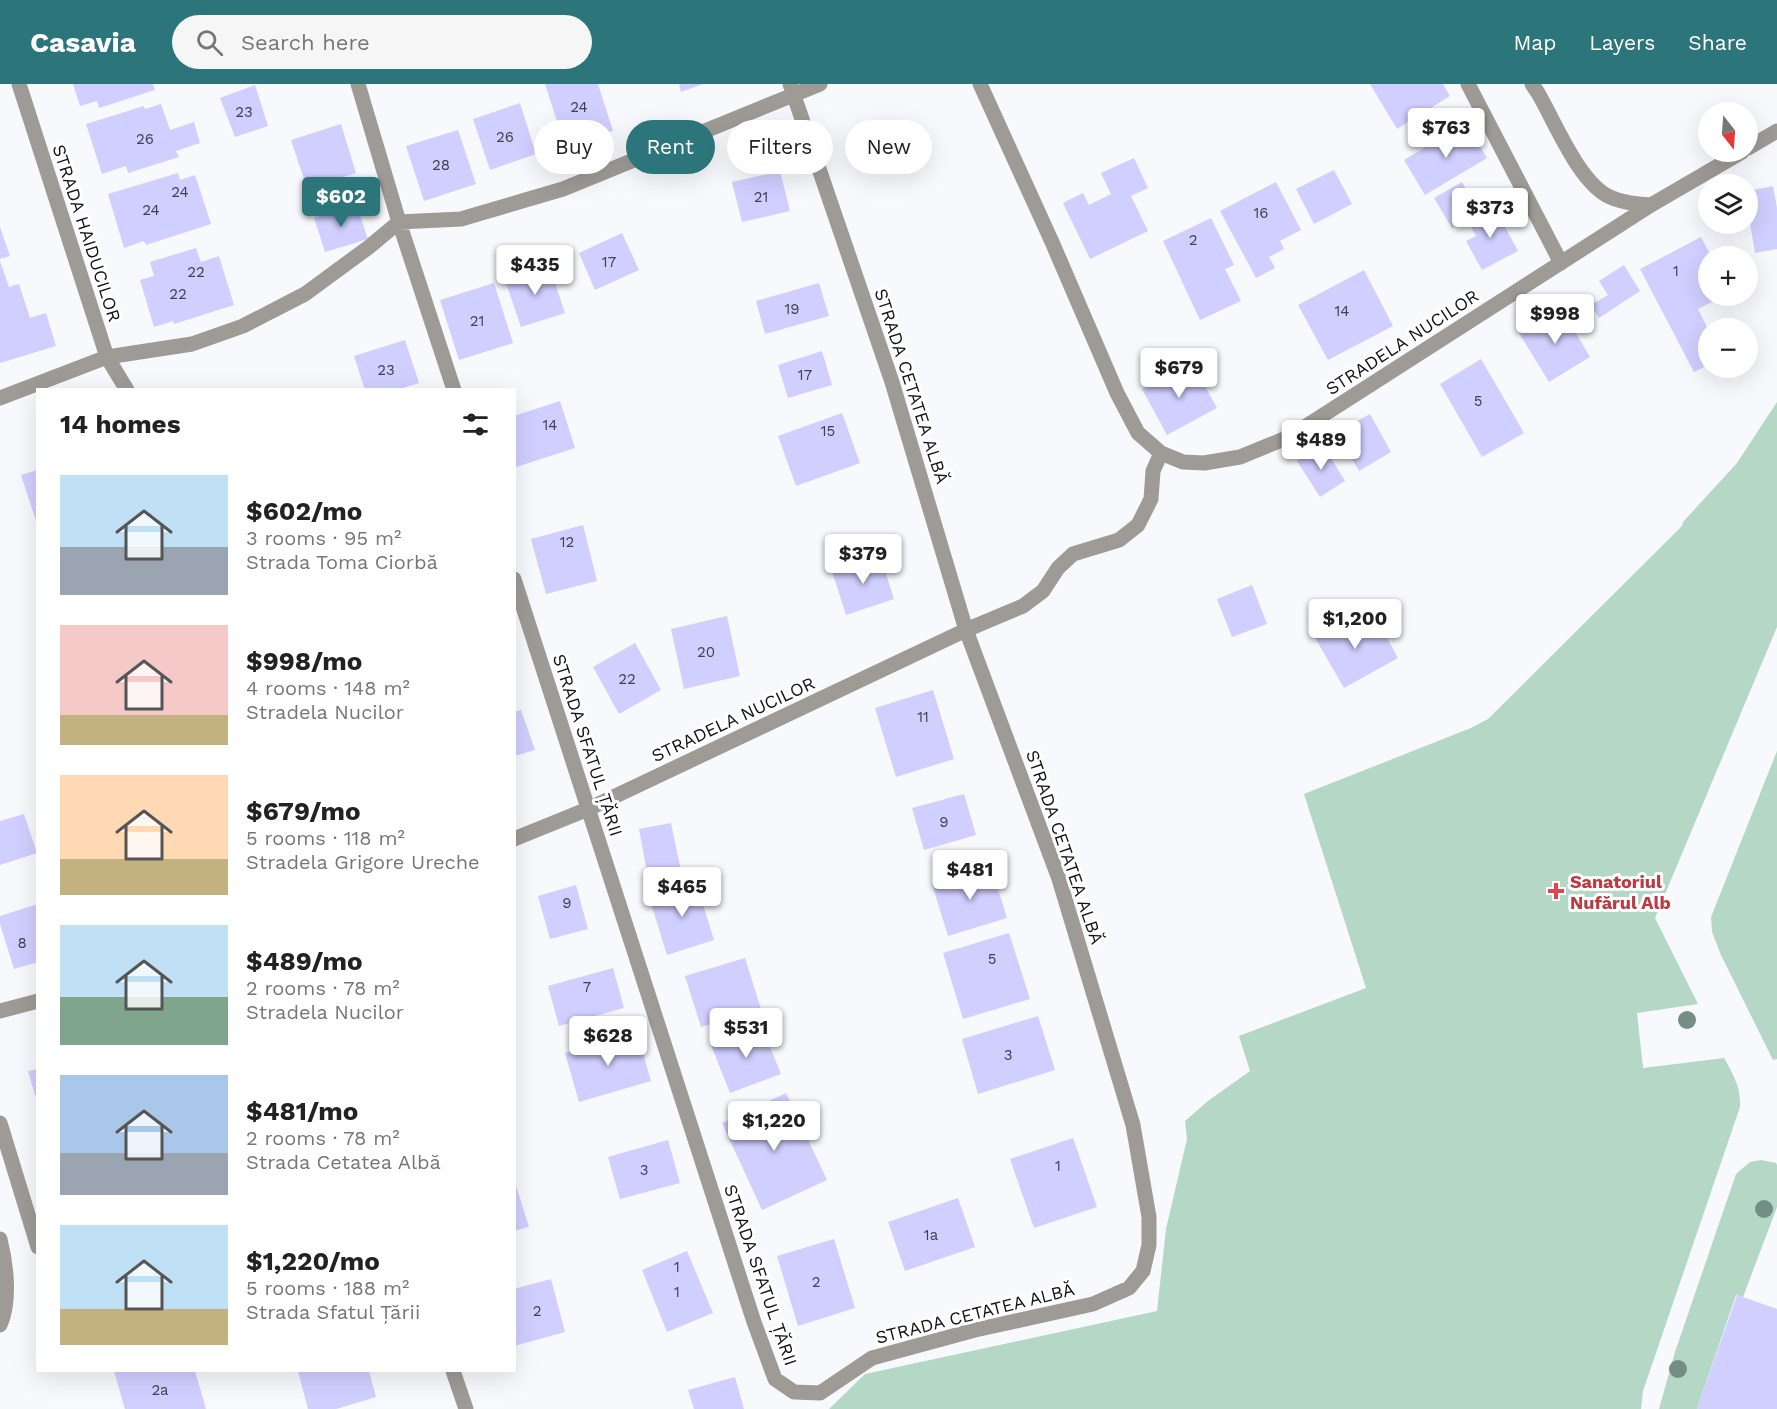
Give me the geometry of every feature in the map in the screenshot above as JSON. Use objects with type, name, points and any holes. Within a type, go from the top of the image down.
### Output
[{"type":"street","name":"STRADA HAIDUCILOR","points":[[19,84],[106,357],[126,388]]},
{"type":"street","points":[[358,84],[399,222],[453,388]]},
{"type":"street","points":[[0,398],[106,357],[192,344],[243,326],[305,294],[399,222],[461,219],[563,189],[792,90],[820,84]]},
{"type":"street","points":[[980,84],[1117,393],[1138,433],[1161,453]]},
{"type":"street","points":[[1468,84],[1561,263]]},
{"type":"street","points":[[1532,84],[1575,161],[1591,182],[1608,196],[1627,202],[1652,205]]},
{"type":"street","name":"STRADA CETATEA ALBĂ","points":[[792,90],[892,382],[966,630],[1059,879],[1133,1125],[1149,1217],[1149,1245],[1143,1271],[1129,1288],[1093,1304],[975,1330],[872,1358],[820,1393],[794,1392]]},
{"type":"street","points":[[1758,142],[1777,131]]},
{"type":"street","name":"STRADELA NUCILOR","points":[[516,838],[588,808],[966,630],[1023,606],[1043,591],[1058,568],[1073,554],[1119,540],[1138,525],[1151,498],[1153,471],[1161,453],[1183,462],[1204,463],[1240,457],[1289,437],[1652,205],[1725,162]]},
{"type":"street","name":"STRADA SFATUL ȚĂRII","points":[[516,585],[754,1322],[775,1379],[794,1392]]},
{"type":"street","points":[[0,1011],[36,1002]]},
{"type":"street","points":[[0,1123],[36,1240]]},
{"type":"street","points":[[0,1239],[6,1259],[5,1313],[0,1324]]},
{"type":"street","points":[[453,1372],[466,1409]]},
{"type":"green space","name":"Sanatoriul Nufărul Alb","points":[[1777,402],[1777,627],[1655,918],[1698,1004],[1637,1013],[1643,1068],[1724,1058],[1738,1087],[1740,1107],[1643,1391],[1641,1409],[829,1409],[865,1374],[1157,1311],[1166,1229],[1187,1139],[1185,1121],[1208,1101],[1250,1071],[1239,1036],[1366,988],[1304,794],[1471,728],[1488,719],[1682,526],[1683,522],[1737,463]]},
{"type":"green space","points":[[1777,751],[1777,1059],[1773,1060],[1721,955],[1712,932],[1711,917]]},
{"type":"green space","points":[[1761,1160],[1777,1165],[1777,1207],[1743,1297],[1736,1295],[1697,1409],[1659,1409],[1675,1352],[1736,1174],[1750,1162]]},
{"type":"building","points":[[73,84],[153,84],[155,90],[99,108],[97,101],[80,106]]},
{"type":"building","points":[[545,84],[598,84],[609,120],[557,120]]},
{"type":"building","points":[[679,84],[703,84],[681,92]]},
{"type":"building","points":[[1370,84],[1443,84],[1450,96],[1397,129]]},
{"type":"building","points":[[255,85],[268,126],[235,137],[220,98]]},
{"type":"building","points":[[520,103],[534,148],[534,155],[490,170],[473,119]]},
{"type":"building","points":[[161,104],[170,130],[194,122],[200,143],[176,151],[179,157],[128,173],[126,166],[102,174],[86,124],[144,106],[145,109]]},
{"type":"building","points":[[1466,123],[1487,158],[1425,195],[1404,160]]},
{"type":"building","points":[[341,124],[356,173],[307,188],[291,140]]},
{"type":"building","points":[[458,130],[476,184],[424,201],[406,146]]},
{"type":"building","points":[[1134,158],[1148,188],[1131,196],[1148,231],[1090,259],[1063,203],[1083,193],[1089,205],[1111,194],[1101,173]]},
{"type":"building","points":[[1334,170],[1352,204],[1314,224],[1296,189]]},
{"type":"building","points":[[178,173],[180,180],[195,175],[211,224],[146,245],[144,241],[124,248],[108,194]]},
{"type":"building","points":[[767,174],[781,174],[790,211],[742,222],[732,182]]},
{"type":"building","points":[[1276,182],[1301,230],[1280,241],[1284,249],[1269,257],[1275,268],[1256,278],[1220,211]]},
{"type":"building","points":[[1462,182],[1480,212],[1452,228],[1434,198]]},
{"type":"building","points":[[1773,186],[1777,208],[1777,249],[1758,252],[1758,246],[1754,246],[1752,234],[1758,234],[1758,189]]},
{"type":"building","points":[[356,204],[368,239],[325,252],[314,218]]},
{"type":"building","points":[[1494,207],[1518,251],[1482,270],[1466,241],[1476,236],[1468,221]]},
{"type":"building","points":[[1211,218],[1234,265],[1225,269],[1241,301],[1200,320],[1163,241]]},
{"type":"building","points":[[0,227],[10,256],[0,259]]},
{"type":"building","points":[[622,233],[639,270],[595,290],[579,253]]},
{"type":"building","points":[[1701,237],[1706,246],[1698,246],[1698,306],[1704,306],[1698,309],[1702,318],[1698,318],[1698,370],[1694,372],[1640,269]]},
{"type":"building","points":[[196,248],[201,262],[219,256],[234,305],[174,324],[173,321],[154,327],[140,280],[154,276],[150,262]]},
{"type":"building","points":[[0,261],[9,287],[19,284],[30,318],[46,313],[56,346],[0,363]]},
{"type":"building","points":[[549,265],[565,313],[521,327],[505,280]]},
{"type":"building","points":[[1624,265],[1640,291],[1599,318],[1591,305],[1608,295],[1599,281]]},
{"type":"building","points":[[1364,270],[1393,326],[1328,360],[1298,305]]},
{"type":"building","points":[[494,283],[513,343],[459,360],[440,300]]},
{"type":"building","points":[[819,283],[829,316],[765,334],[756,301]]},
{"type":"building","points":[[1561,308],[1590,357],[1549,382],[1519,333]]},
{"type":"building","points":[[405,340],[419,383],[403,388],[364,388],[354,356]]},
{"type":"building","points":[[822,351],[832,385],[788,398],[778,365]]},
{"type":"building","points":[[1481,359],[1524,433],[1482,457],[1440,384]]},
{"type":"building","points":[[1192,363],[1217,408],[1167,435],[1142,389]]},
{"type":"building","points":[[560,401],[575,448],[516,467],[516,415]]},
{"type":"building","points":[[842,413],[860,463],[796,486],[778,436]]},
{"type":"building","points":[[1370,414],[1391,452],[1359,471],[1337,432]]},
{"type":"building","points":[[1323,445],[1345,481],[1320,497],[1297,461]]},
{"type":"building","points":[[36,471],[36,521],[21,475]]},
{"type":"building","points":[[583,525],[597,581],[546,594],[531,539]]},
{"type":"building","points":[[880,555],[894,599],[846,615],[832,571]]},
{"type":"building","points":[[1252,585],[1267,624],[1232,637],[1217,599]]},
{"type":"building","points":[[1352,614],[1362,633],[1379,623],[1398,658],[1344,688],[1314,636]]},
{"type":"building","points":[[727,616],[740,676],[684,689],[671,629]]},
{"type":"building","points":[[635,643],[661,690],[619,714],[593,667]]},
{"type":"building","points":[[933,690],[954,759],[896,777],[875,708]]},
{"type":"building","points":[[521,710],[535,750],[516,755],[516,711]]},
{"type":"building","points":[[964,794],[976,835],[924,850],[912,808]]},
{"type":"building","points":[[24,814],[36,853],[0,865],[0,821]]},
{"type":"building","points":[[671,823],[682,876],[649,883],[639,829]]},
{"type":"building","points":[[991,866],[1007,918],[948,936],[932,884]]},
{"type":"building","points":[[696,882],[714,940],[667,955],[649,897]]},
{"type":"building","points":[[576,885],[588,929],[550,939],[538,896]]},
{"type":"building","points":[[36,905],[36,963],[14,969],[0,924],[0,916]]},
{"type":"building","points":[[1009,933],[1030,999],[963,1019],[943,953]]},
{"type":"building","points":[[745,958],[761,1009],[701,1027],[685,976]]},
{"type":"building","points":[[613,968],[624,1008],[559,1026],[548,986]]},
{"type":"building","points":[[1038,1016],[1055,1070],[978,1094],[962,1039]]},
{"type":"building","points":[[761,1025],[781,1074],[730,1093],[711,1045]]},
{"type":"building","points":[[637,1032],[651,1081],[579,1102],[565,1053]]},
{"type":"building","points":[[36,1069],[36,1099],[28,1071]]},
{"type":"building","points":[[786,1093],[827,1180],[762,1210],[722,1123]]},
{"type":"building","points":[[1073,1138],[1097,1207],[1034,1228],[1010,1159]]},
{"type":"building","points":[[668,1140],[680,1183],[620,1199],[608,1157]]},
{"type":"building","points":[[516,1185],[529,1227],[516,1230]]},
{"type":"building","points":[[958,1198],[975,1247],[905,1271],[888,1222]]},
{"type":"building","points":[[834,1239],[855,1308],[798,1326],[777,1256]]},
{"type":"building","points":[[687,1251],[713,1313],[667,1332],[642,1270]]},
{"type":"building","points":[[551,1279],[565,1332],[516,1345],[516,1288]]},
{"type":"building","points":[[1737,1295],[1777,1309],[1777,1409],[1697,1409]]},
{"type":"building","points":[[114,1372],[195,1372],[206,1409],[125,1409]]},
{"type":"building","points":[[298,1372],[369,1372],[376,1397],[336,1409],[308,1409]]},
{"type":"building","points":[[735,1377],[744,1409],[694,1409],[688,1390]]},
{"type":"place","name":"Sanatoriul Nufărul Alb","points":[[1556,891]]}]
